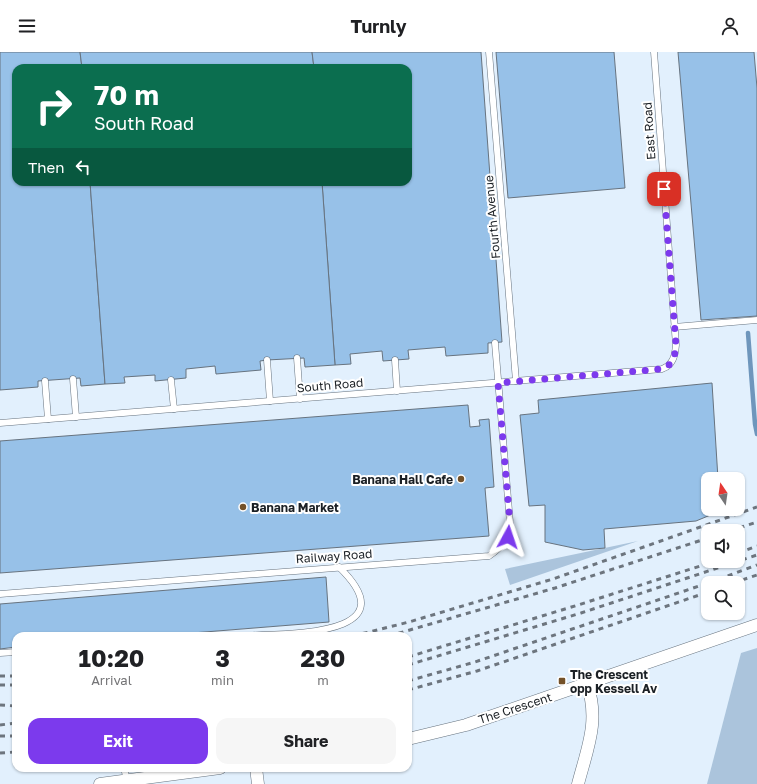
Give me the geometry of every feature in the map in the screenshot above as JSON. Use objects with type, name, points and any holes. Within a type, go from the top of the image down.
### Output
[{"type":"street","name":"The Crescent","points":[[412,738],[466,725],[757,625]]},
{"type":"street","points":[[578,784],[594,722],[591,696],[587,684]]},
{"type":"street","points":[[100,784],[189,772]]},
{"type":"street","points":[[256,772],[258,784]]},
{"type":"lane","name":"Fourth Avenue","points":[[489,52],[516,381]]},
{"type":"lane","name":"East Road","points":[[654,52],[675,356],[672,363],[662,369]]},
{"type":"lane","points":[[674,327],[757,320]]},
{"type":"lane","points":[[495,343],[498,383]]},
{"type":"lane","points":[[296,358],[300,399]]},
{"type":"lane","points":[[267,360],[270,401]]},
{"type":"lane","points":[[395,360],[397,391]]},
{"type":"lane","name":"South Road","points":[[0,423],[662,369]]},
{"type":"lane","points":[[73,379],[76,416]]},
{"type":"lane","points":[[171,380],[174,409]]},
{"type":"lane","points":[[45,381],[48,419]]},
{"type":"lane","name":"Railway Road","points":[[0,594],[489,556],[500,548],[508,537],[510,523],[498,383]]},
{"type":"lane","points":[[304,632],[319,631],[346,624],[355,618],[359,610],[358,590],[354,582],[339,567]]},
{"type":"lane","points":[[0,653],[12,652]]},
{"type":"lane","points":[[125,772],[127,780]]},
{"type":"shaded area","points":[[638,541],[510,585],[505,569]]},
{"type":"shaded area","points":[[757,648],[757,784],[707,784],[741,653]]},
{"type":"building","points":[[0,52],[80,52],[82,64],[12,64],[12,186],[90,186],[105,384],[81,386],[80,378],[38,381],[38,387],[0,390]]},
{"type":"building","points":[[80,52],[312,52],[314,64],[82,64]]},
{"type":"building","points":[[312,52],[481,52],[502,342],[488,343],[488,353],[446,356],[445,347],[408,350],[409,359],[383,361],[382,351],[350,354],[351,364],[335,365],[322,186],[412,186],[412,64],[314,64]]},
{"type":"building","points":[[496,52],[614,52],[625,188],[508,198]]},
{"type":"building","points":[[678,52],[754,52],[757,88],[757,316],[701,320]]},
{"type":"building","points":[[90,186],[322,186],[335,365],[305,367],[304,358],[267,360],[260,361],[261,370],[216,374],[215,366],[186,369],[186,378],[155,381],[155,375],[124,377],[125,383],[105,384]]},
{"type":"building","points":[[712,383],[718,472],[701,472],[701,516],[708,516],[696,521],[604,529],[605,548],[583,550],[545,542],[545,505],[529,506],[520,415],[539,413],[538,400]]},
{"type":"building","name":"Banana Market","points":[[468,405],[470,427],[480,426],[479,420],[489,419],[494,487],[485,488],[489,536],[0,573],[0,441]]},
{"type":"building","points":[[326,577],[329,622],[205,632],[12,632],[12,648],[0,649],[0,604]]},
{"type":"waterway","points":[[748,333],[757,434]]},
{"type":"railway","points":[[369,632],[409,622],[553,579],[757,507]]},
{"type":"railway","points":[[745,526],[757,522]]},
{"type":"railway","points":[[403,632],[555,588],[701,540]]},
{"type":"railway","points":[[745,550],[757,546]]},
{"type":"railway","points":[[412,664],[581,613],[757,555]]},
{"type":"railway","points":[[728,576],[757,565]]},
{"type":"railway","points":[[412,656],[701,566]]},
{"type":"railway","points":[[745,579],[757,575]]},
{"type":"railway","points":[[412,680],[475,662],[701,585]]},
{"type":"railway","points":[[412,689],[477,671],[701,594]]},
{"type":"railway","points":[[0,676],[12,676]]},
{"type":"railway","points":[[0,685],[12,685]]},
{"type":"railway","points":[[0,705],[12,706]]},
{"type":"railway","points":[[0,725],[12,724]]},
{"type":"railway","points":[[0,736],[12,736]]},
{"type":"railway","points":[[0,753],[12,752]]},
{"type":"place","name":"Banana Hall Cafe","points":[[461,479]]},
{"type":"place","name":"Banana Market","points":[[243,507]]},
{"type":"place","name":"The Crescent opp Kessell Av","points":[[562,681]]},
{"type":"route","points":[[508,537],[510,523],[498,383],[662,369],[672,363],[675,356],[676,345],[664,189]]}]
